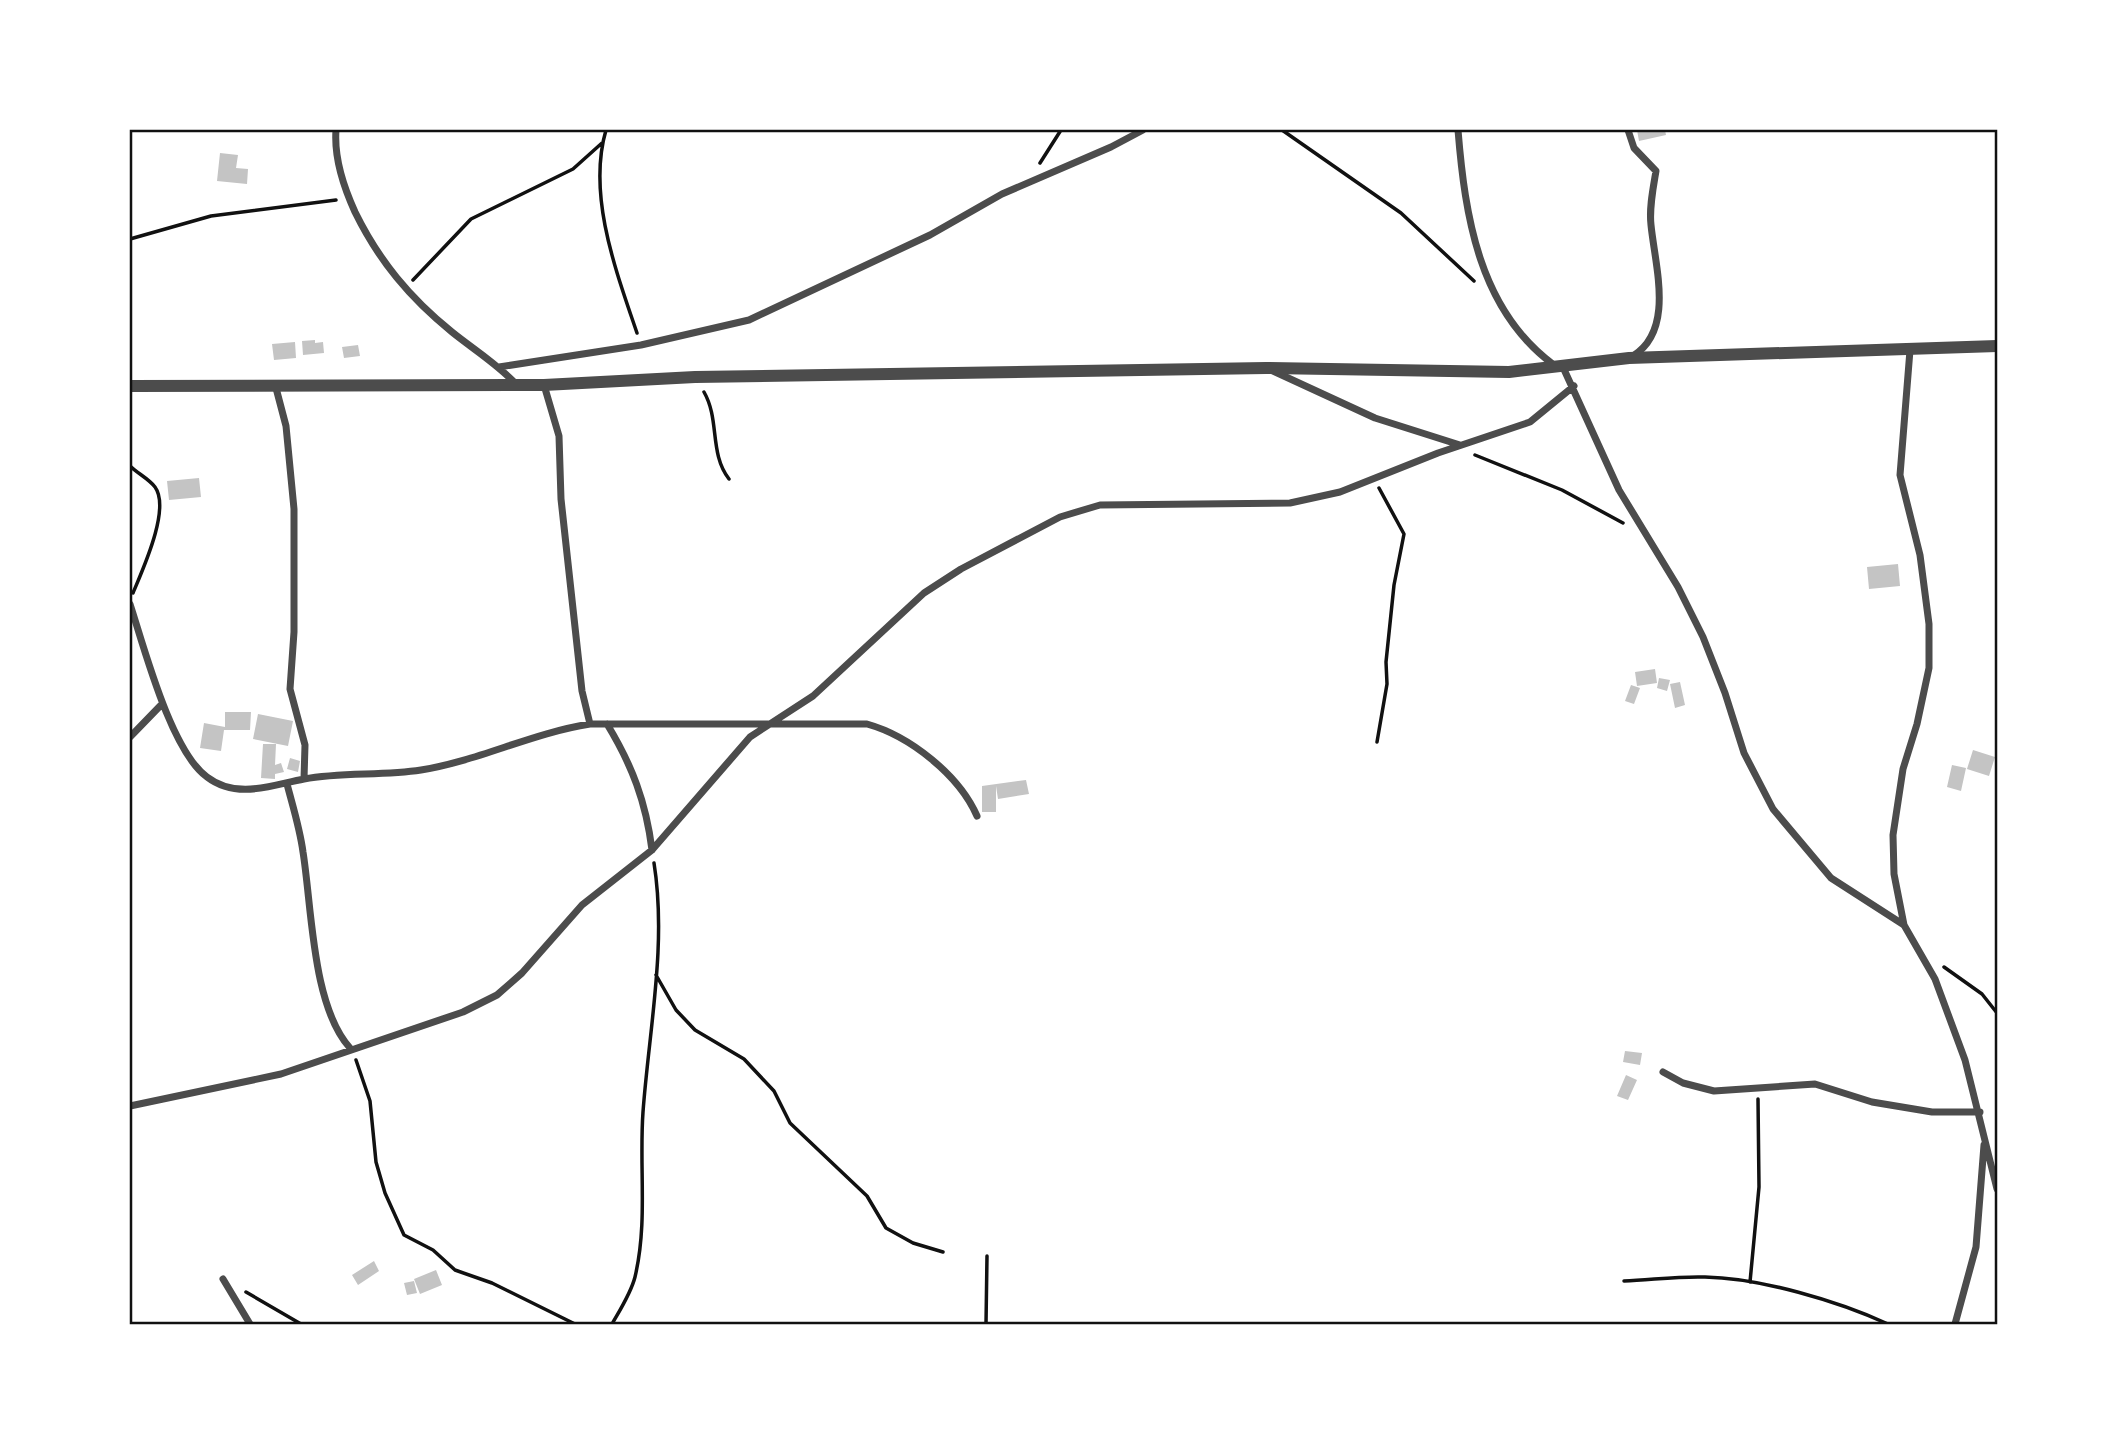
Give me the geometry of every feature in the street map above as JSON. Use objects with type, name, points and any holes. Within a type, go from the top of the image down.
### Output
[{"type":"street","points":[[336,130],[336,147],[348,198],[373,247],[405,289],[515,383]]},
{"type":"street","points":[[499,367],[640,345],[733,326],[962,220],[1023,184],[1111,147],[1143,130]]},
{"type":"street","points":[[1458,130],[1469,219],[1484,276],[1529,347],[1558,365],[1574,386],[1619,490],[1678,587],[1703,637],[1744,753],[1773,809],[1831,878],[1904,925]]},
{"type":"street","points":[[1628,130],[1634,148],[1656,171],[1651,223],[1660,291],[1653,330],[1646,348],[1629,358]]},
{"type":"street","points":[[130,386],[276,388],[515,383],[544,385],[695,377],[1266,368],[1509,372],[1629,358],[1997,346]]},
{"type":"street","points":[[1910,350],[1900,475],[1920,555],[1929,624],[1929,657],[1917,724],[1903,769],[1893,835],[1894,874],[1904,925],[1923,958],[1950,1017],[1980,1112],[1997,1189]]},
{"type":"street","points":[[1266,368],[1375,418],[1462,445]]},
{"type":"street","points":[[544,385],[559,436],[564,526],[582,691],[590,724]]},
{"type":"street","points":[[130,1106],[281,1074],[350,1048],[463,1012],[497,995],[522,973],[582,905],[652,850],[738,750],[767,724],[813,696],[924,593],[989,553],[1078,509],[1100,505],[1290,503],[1340,492],[1374,476],[1530,422],[1574,386]]},
{"type":"street","points":[[276,388],[286,426],[295,509],[294,632],[290,689],[305,745],[304,779]]},
{"type":"street","points":[[130,603],[162,704],[194,764],[207,778],[224,786],[251,790],[304,779],[421,770],[557,729],[590,724],[867,724],[884,729],[916,749],[961,786],[977,816]]},
{"type":"street","points":[[130,737],[162,704]]},
{"type":"street","points":[[607,724],[632,767],[640,790],[652,850]]},
{"type":"street","points":[[287,784],[303,848],[323,990],[333,1025],[350,1048]]},
{"type":"street","points":[[1663,1073],[1683,1083],[1714,1091],[1815,1084],[1871,1102],[1932,1112],[1980,1112]]},
{"type":"street","points":[[1955,1325],[1976,1247],[1985,1137]]},
{"type":"street","points":[[223,1279],[250,1325]]},
{"type":"path","points":[[606,130],[602,143],[600,180],[610,243],[640,345]]},
{"type":"path","points":[[1023,184],[1061,130]]},
{"type":"path","points":[[1282,130],[1401,213],[1502,306]]},
{"type":"path","points":[[405,289],[447,240],[471,219],[573,169],[602,143]]},
{"type":"path","points":[[130,239],[211,216],[348,198]]},
{"type":"path","points":[[695,377],[714,413],[717,455],[729,478]]},
{"type":"path","points":[[1462,445],[1481,459],[1562,489],[1646,536]]},
{"type":"path","points":[[130,467],[156,488],[160,508],[130,603]]},
{"type":"path","points":[[1374,476],[1404,534],[1394,585],[1386,662],[1387,684],[1377,742]]},
{"type":"path","points":[[612,1325],[635,1278],[644,1224],[643,1114],[658,890],[652,850]]},
{"type":"path","points":[[1923,958],[1957,973],[1982,993],[1997,1013]]},
{"type":"path","points":[[654,973],[676,1010],[695,1030],[744,1059],[774,1091],[790,1123],[867,1196],[886,1228],[912,1243],[943,1252]]},
{"type":"path","points":[[350,1048],[363,1072],[370,1101],[376,1162],[385,1193],[404,1235],[433,1250],[455,1270],[492,1283],[575,1325]]},
{"type":"path","points":[[1750,1282],[1759,1187],[1758,1089]]},
{"type":"path","points":[[986,1325],[987,1256]]},
{"type":"path","points":[[1624,1281],[1702,1277],[1750,1282],[1787,1290],[1888,1325]]},
{"type":"path","points":[[223,1279],[301,1325]]},
{"type":"building","points":[[1637,130],[1665,130],[1666,135],[1639,141]]},
{"type":"building","points":[[220,153],[238,155],[236,168],[248,169],[247,184],[217,181]]},
{"type":"building","points":[[315,340],[315,343],[323,342],[324,353],[303,355],[302,341]]},
{"type":"building","points":[[295,342],[296,358],[274,360],[272,344]]},
{"type":"building","points":[[358,345],[360,356],[344,358],[342,347]]},
{"type":"building","points":[[199,478],[201,497],[169,500],[167,481]]},
{"type":"building","points":[[1898,564],[1900,586],[1869,589],[1867,567]]},
{"type":"building","points":[[1655,669],[1657,683],[1637,686],[1635,672]]},
{"type":"building","points":[[1659,678],[1670,680],[1667,691],[1657,688]]},
{"type":"building","points":[[1680,682],[1685,705],[1675,708],[1670,684]]},
{"type":"building","points":[[1631,685],[1640,688],[1634,704],[1625,701]]},
{"type":"building","points":[[225,712],[251,712],[250,730],[224,730],[221,751],[200,748],[204,723],[225,727]]},
{"type":"building","points":[[258,714],[293,721],[288,746],[253,739]]},
{"type":"building","points":[[263,744],[276,744],[275,765],[281,763],[284,772],[275,774],[275,779],[261,778]]},
{"type":"building","points":[[1973,750],[1995,757],[1989,776],[1967,769]]},
{"type":"building","points":[[290,758],[300,761],[298,772],[287,769]]},
{"type":"building","points":[[1952,765],[1966,768],[1961,791],[1947,787]]},
{"type":"building","points":[[1026,780],[1029,794],[998,799],[996,786],[996,812],[982,812],[982,786]]},
{"type":"building","points":[[1625,1051],[1642,1053],[1640,1065],[1623,1062]]},
{"type":"building","points":[[1626,1075],[1637,1080],[1628,1100],[1617,1096]]},
{"type":"building","points":[[374,1261],[379,1271],[358,1285],[352,1275]]},
{"type":"building","points":[[436,1270],[442,1285],[420,1294],[414,1279]]},
{"type":"building","points":[[414,1281],[417,1293],[407,1295],[404,1283]]}]
